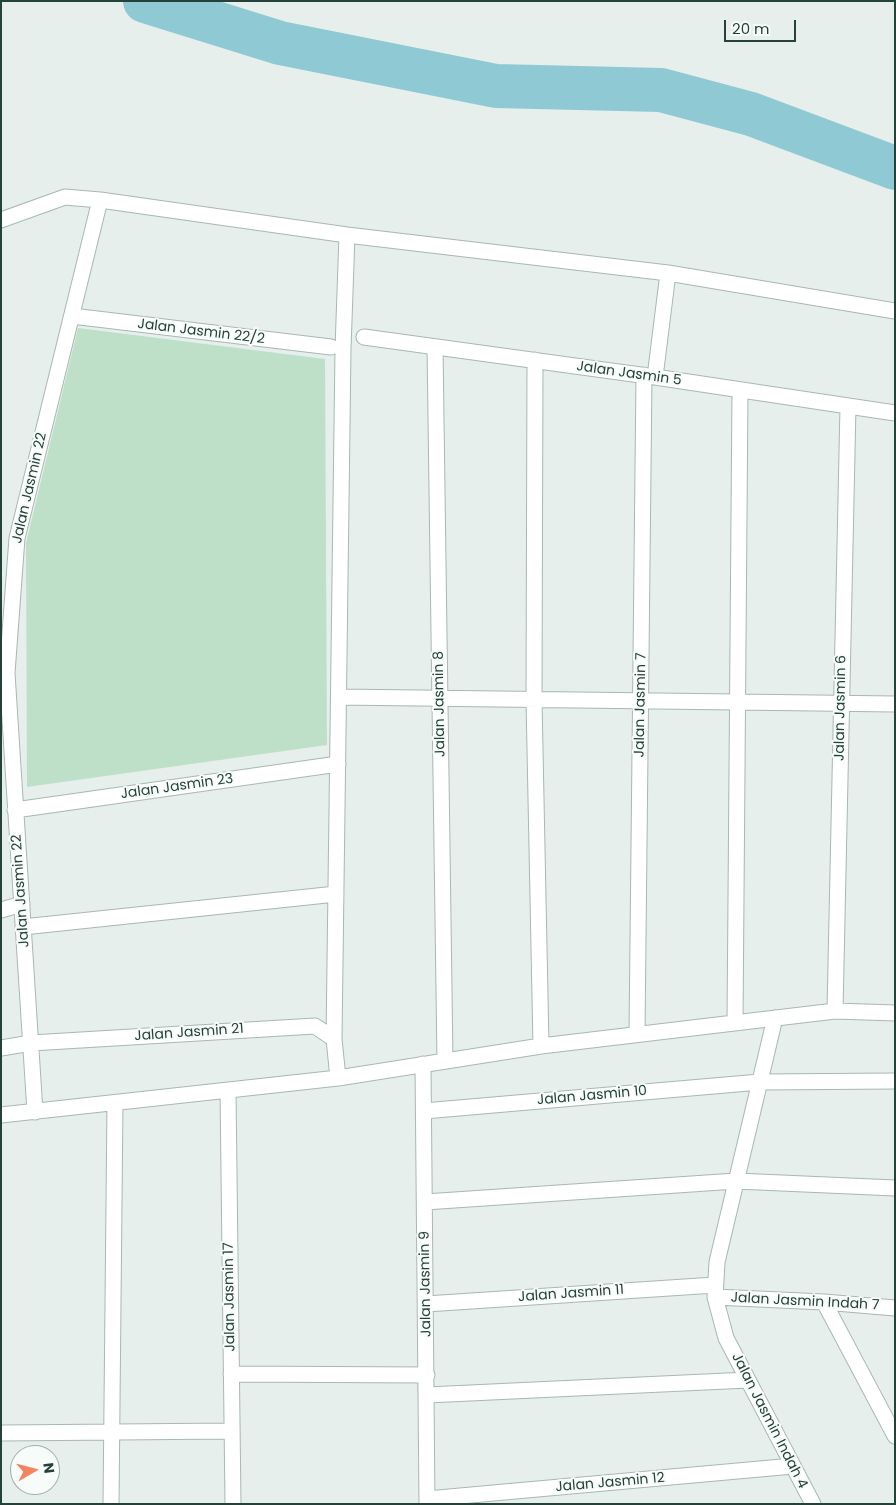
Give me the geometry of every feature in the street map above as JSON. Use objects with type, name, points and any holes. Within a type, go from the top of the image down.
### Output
[{"type":"street","points":[[1,220],[65,197],[100,200],[348,235],[668,273],[895,311]]},
{"type":"street","name":"Jalan Jasmin 22","points":[[36,1112],[15,810],[7,785],[4,674],[17,538],[100,200]]},
{"type":"street","points":[[338,1078],[334,1039],[343,348],[348,235]]},
{"type":"street","name":"Jalan Jasmin 7","points":[[637,1034],[641,701],[650,376],[668,273]]},
{"type":"street","name":"Jalan Jasmin 22/2","points":[[72,316],[330,347]]},
{"type":"street","name":"Jalan Jasmin 5","points":[[364,337],[650,376],[895,413]]},
{"type":"street","name":"Jalan Jasmin 8","points":[[435,347],[445,1061]]},
{"type":"street","points":[[535,360],[534,700],[541,1046]]},
{"type":"street","points":[[735,1023],[740,390]]},
{"type":"street","name":"Jalan Jasmin 6","points":[[835,1011],[848,406]]},
{"type":"street","points":[[1,538],[17,538]]},
{"type":"street","points":[[339,697],[895,704]]},
{"type":"street","name":"Jalan Jasmin 23","points":[[15,810],[338,764]]},
{"type":"street","points":[[23,927],[336,894]]},
{"type":"street","points":[[1,910],[22,904]]},
{"type":"street","points":[[1,1115],[338,1078],[541,1046],[835,1011],[895,1013]]},
{"type":"street","points":[[715,1291],[717,1262],[775,1018]]},
{"type":"street","name":"Jalan Jasmin 21","points":[[1,1048],[31,1043],[315,1026],[334,1039]]},
{"type":"street","name":"Jalan Jasmin 9","points":[[423,1064],[427,1502]]},
{"type":"street","name":"Jalan Jasmin 10","points":[[424,1111],[760,1082],[895,1081]]},
{"type":"street","name":"Jalan Jasmin 17","points":[[228,1090],[233,1504]]},
{"type":"street","points":[[111,1504],[115,1102]]},
{"type":"street","points":[[425,1202],[736,1181],[895,1188]]},
{"type":"street","name":"Jalan Jasmin Indah 7","points":[[715,1291],[895,1308]]},
{"type":"street","name":"Jalan Jasmin 11","points":[[426,1304],[715,1291]]},
{"type":"street","name":"Jalan Jasmin Indah 4","points":[[715,1291],[726,1338],[813,1504]]},
{"type":"street","points":[[824,1302],[895,1436]]},
{"type":"street","points":[[231,1374],[426,1375]]},
{"type":"street","points":[[426,1395],[748,1380]]},
{"type":"street","points":[[1,1433],[232,1431]]},
{"type":"street","name":"Jalan Jasmin 12","points":[[427,1502],[793,1466]]},
{"type":"green space","points":[[78,328],[325,359],[327,745],[27,787],[26,543]]},
{"type":"waterway","points":[[145,1],[280,43],[496,86],[661,90],[751,114],[895,168]]}]
